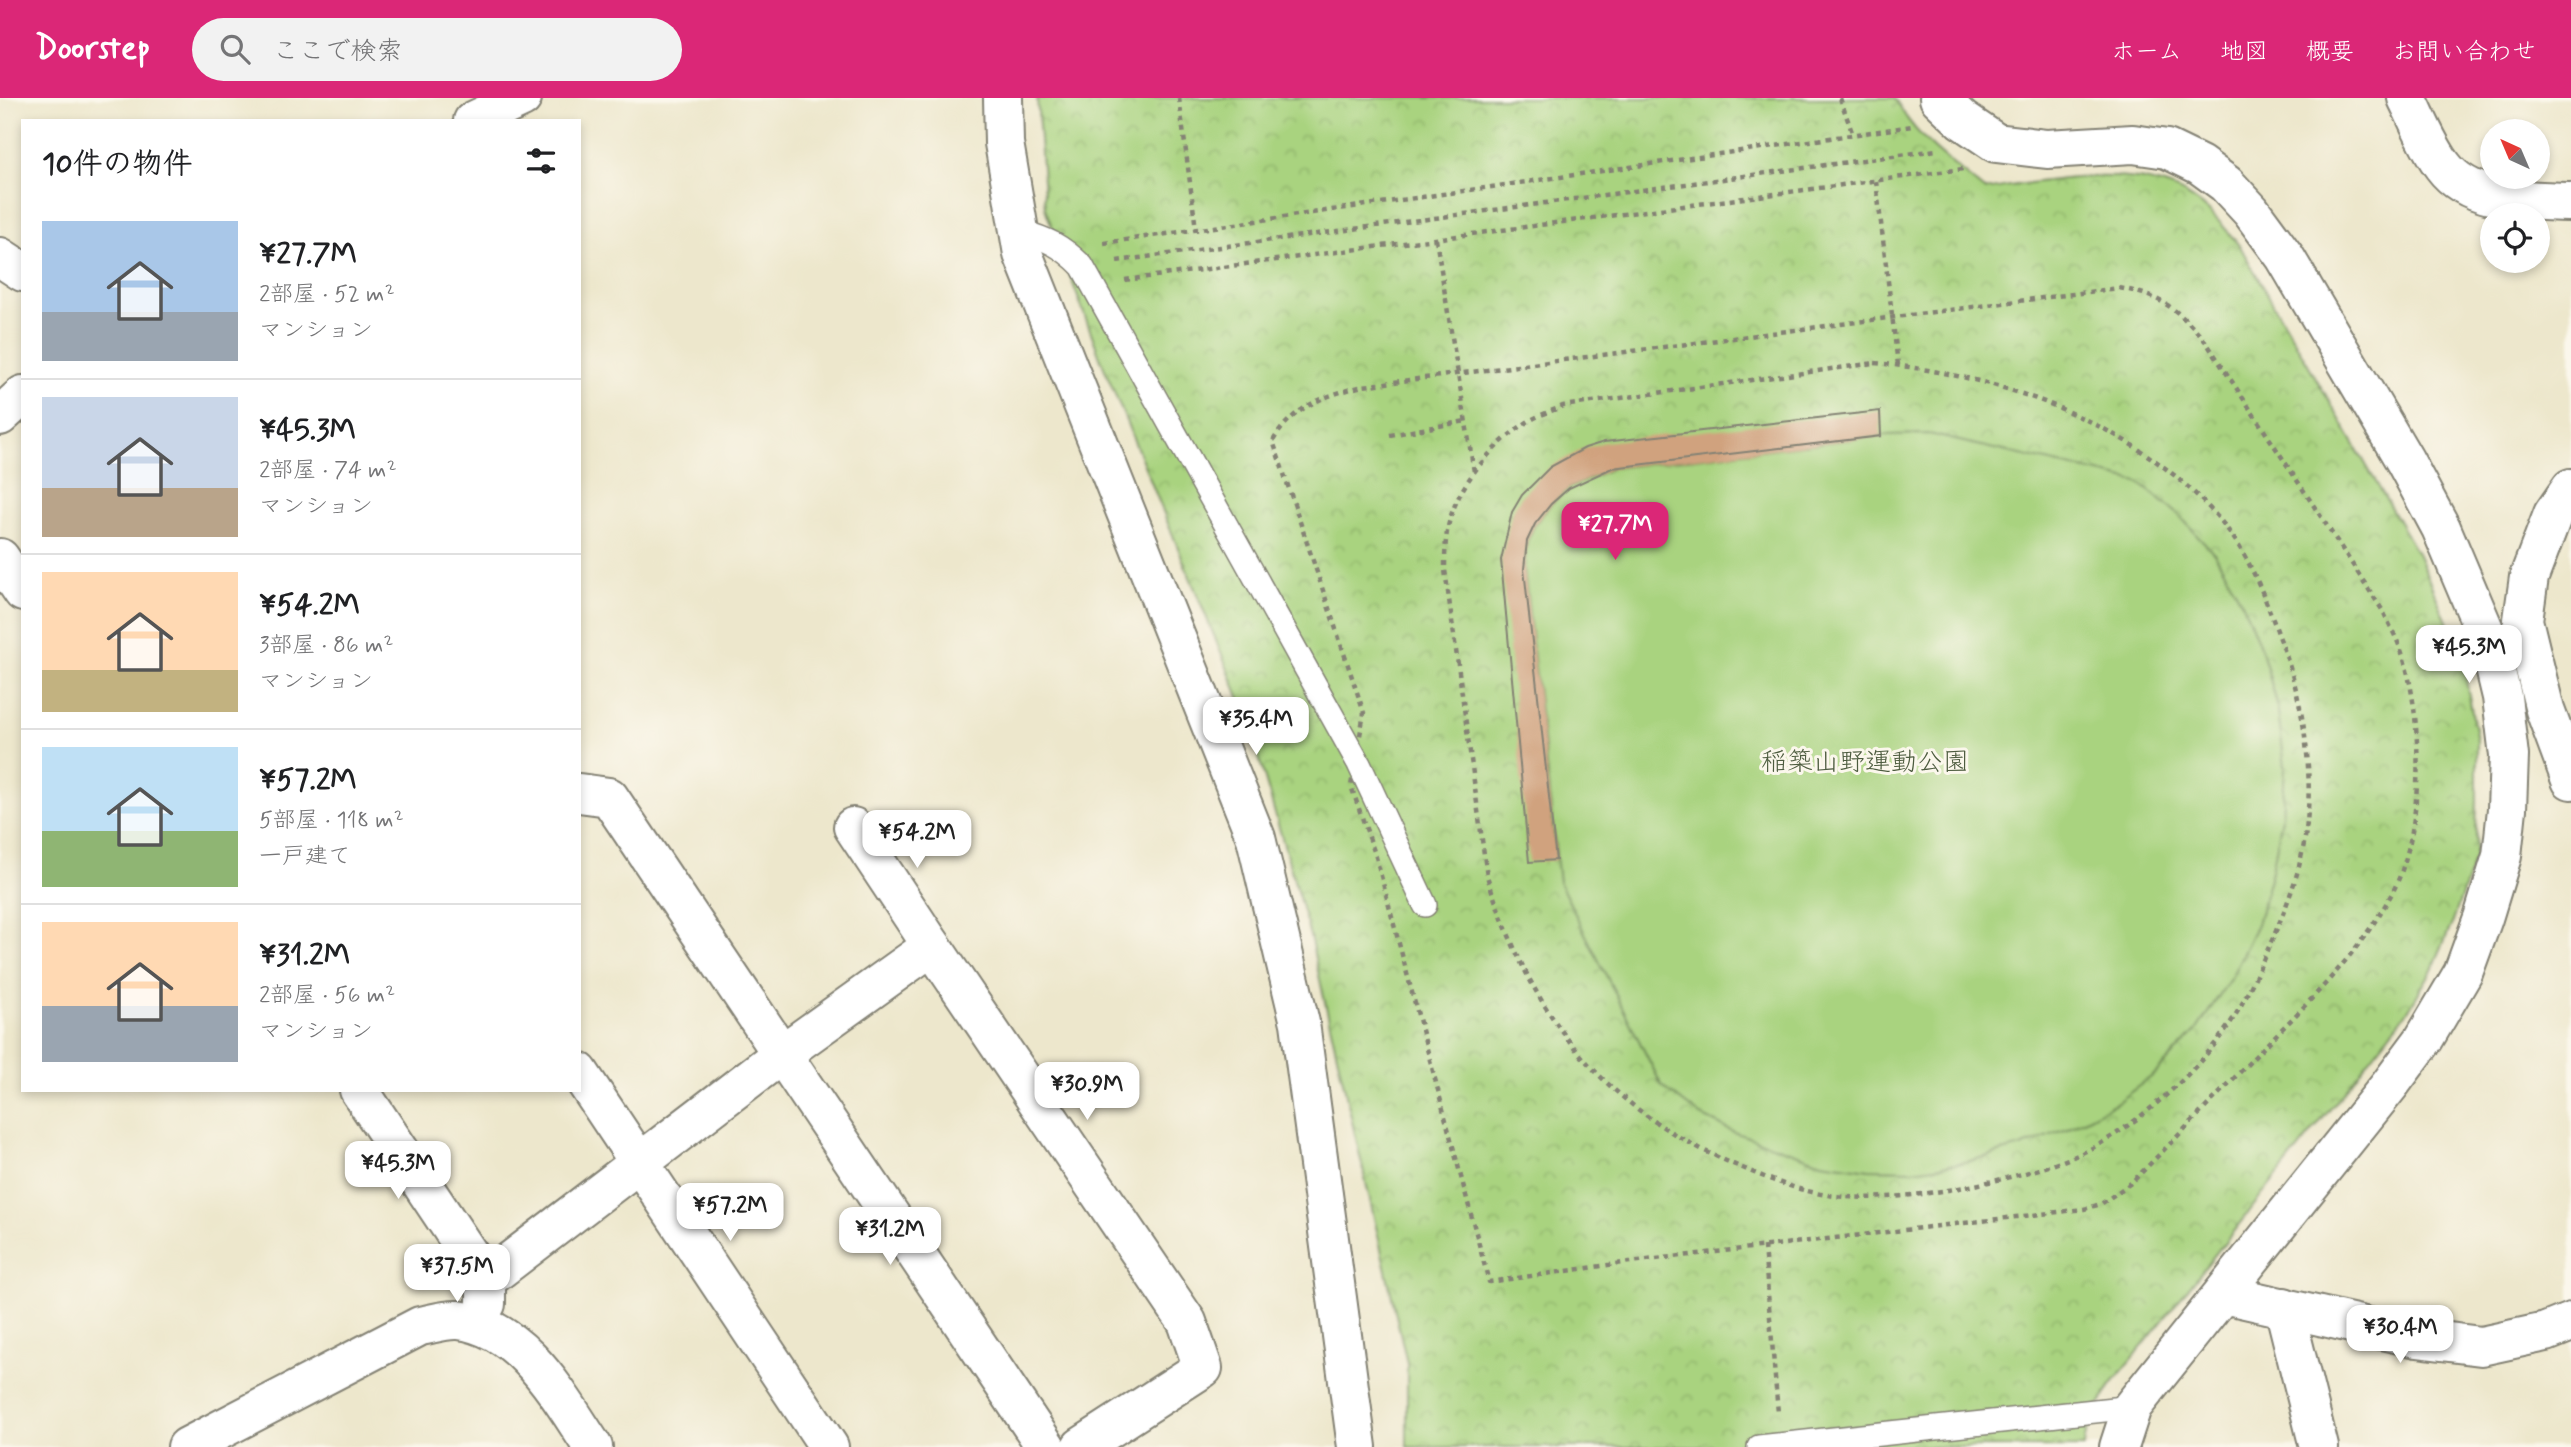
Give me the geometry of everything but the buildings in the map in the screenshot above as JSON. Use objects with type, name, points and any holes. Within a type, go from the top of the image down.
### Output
[{"type":"street","points":[[477,119],[522,98]]},
{"type":"street","points":[[1003,98],[1004,143],[1023,254],[1256,838],[1300,1023],[1357,1447]]},
{"type":"street","points":[[2407,98],[2444,168],[2468,187],[2509,200],[2571,202]]},
{"type":"street","points":[[1929,111],[1962,120],[1996,144],[2048,149],[2133,144],[2167,149],[2200,165],[2226,184],[2251,211],[2285,257],[2435,516],[2488,639],[2502,696],[2509,756],[2502,856],[2463,973],[2424,1039],[2389,1086],[2132,1407],[2119,1447]]},
{"type":"street","points":[[0,257],[21,271]]},
{"type":"street","points":[[0,416],[21,397]]},
{"type":"street","points":[[2571,488],[2553,514],[2529,577],[2523,620],[2545,710],[2571,780]]},
{"type":"street","points":[[0,558],[21,589]]},
{"type":"street","points":[[581,793],[609,797],[1046,1447]]},
{"type":"street","points":[[853,827],[1187,1322],[1203,1368],[1081,1447]]},
{"type":"street","points":[[486,1280],[783,1054],[932,946]]},
{"type":"street","points":[[581,1075],[829,1447]]},
{"type":"street","points":[[360,1092],[486,1280],[487,1327]]},
{"type":"street","points":[[2223,1294],[2417,1338],[2481,1346],[2546,1332],[2571,1322]]},
{"type":"street","points":[[2284,1307],[2319,1447]]},
{"type":"street","points":[[187,1447],[420,1326],[456,1320],[487,1327],[516,1347],[542,1373],[593,1447]]},
{"type":"lane","points":[[1019,232],[1047,239],[1065,248],[1088,275],[1356,757],[1425,905]]},
{"type":"lane","points":[[1759,1447],[2132,1407]]},
{"type":"path","points":[[1179,98],[1196,229]]},
{"type":"path","points":[[1840,98],[1853,135]]},
{"type":"path","points":[[1065,248],[1853,135],[1929,111]]},
{"type":"path","points":[[1088,275],[1948,148]]},
{"type":"path","points":[[1088,275],[1436,239],[1974,168]]},
{"type":"path","points":[[1876,181],[1898,365]]},
{"type":"path","points":[[1436,239],[1474,472]]},
{"type":"path","points":[[2119,288],[2146,293],[2168,305],[2188,321],[2206,342],[2376,600],[2401,651],[2411,696],[2416,746],[2416,795],[2410,845],[2392,894],[2362,940],[2320,990],[2117,1195],[2101,1204],[2084,1209],[1630,1262],[1489,1282],[1376,857],[1351,786],[1364,713],[1273,441],[1280,428],[1296,414],[1312,402],[1337,392],[1363,386],[1458,374],[2119,288]]},
{"type":"path","points":[[1875,363],[1924,368],[1988,382],[2058,406],[2127,442],[2180,480],[2214,512],[2242,549],[2266,600],[2292,668],[2306,735],[2308,793],[2302,855],[2286,907],[2258,970],[2231,1021],[2193,1068],[2150,1109],[2106,1140],[2057,1164],[1947,1191],[1892,1196],[1833,1196],[1773,1181],[1720,1159],[1663,1128],[1610,1088],[1558,1029],[1507,935],[1487,876],[1444,570],[1448,530],[1460,496],[1474,472],[1503,441],[1530,420],[1563,406],[1875,363]]},
{"type":"path","points":[[1390,435],[1466,421]]},
{"type":"path","points":[[1764,1246],[1777,1397]]},
{"type":"green space","name":"稲築山野運動公園","points":[[1037,98],[1895,98],[1923,137],[1984,190],[2088,177],[2141,179],[2165,185],[2195,200],[2217,219],[2241,248],[2418,555],[2462,656],[2477,741],[2475,857],[2453,921],[2432,970],[2408,1011],[2115,1381],[2094,1414],[2085,1436],[2084,1447],[1407,1447],[1407,1363],[1310,936],[1247,716],[1103,365],[1045,208]]},
{"type":"green space","points":[[1929,434],[2138,482],[2178,514],[2215,554],[2243,604],[2263,654],[2277,704],[2285,767],[2282,817],[2272,871],[2257,924],[2232,976],[2196,1031],[2155,1074],[2116,1103],[2067,1129],[2021,1147],[1962,1163],[1913,1170],[1869,1169],[1822,1162],[1736,1133],[1701,1116],[1662,1086],[1559,882],[1524,569],[1527,541],[1535,524],[1551,504],[1569,488],[1612,468],[1887,435]]}]
